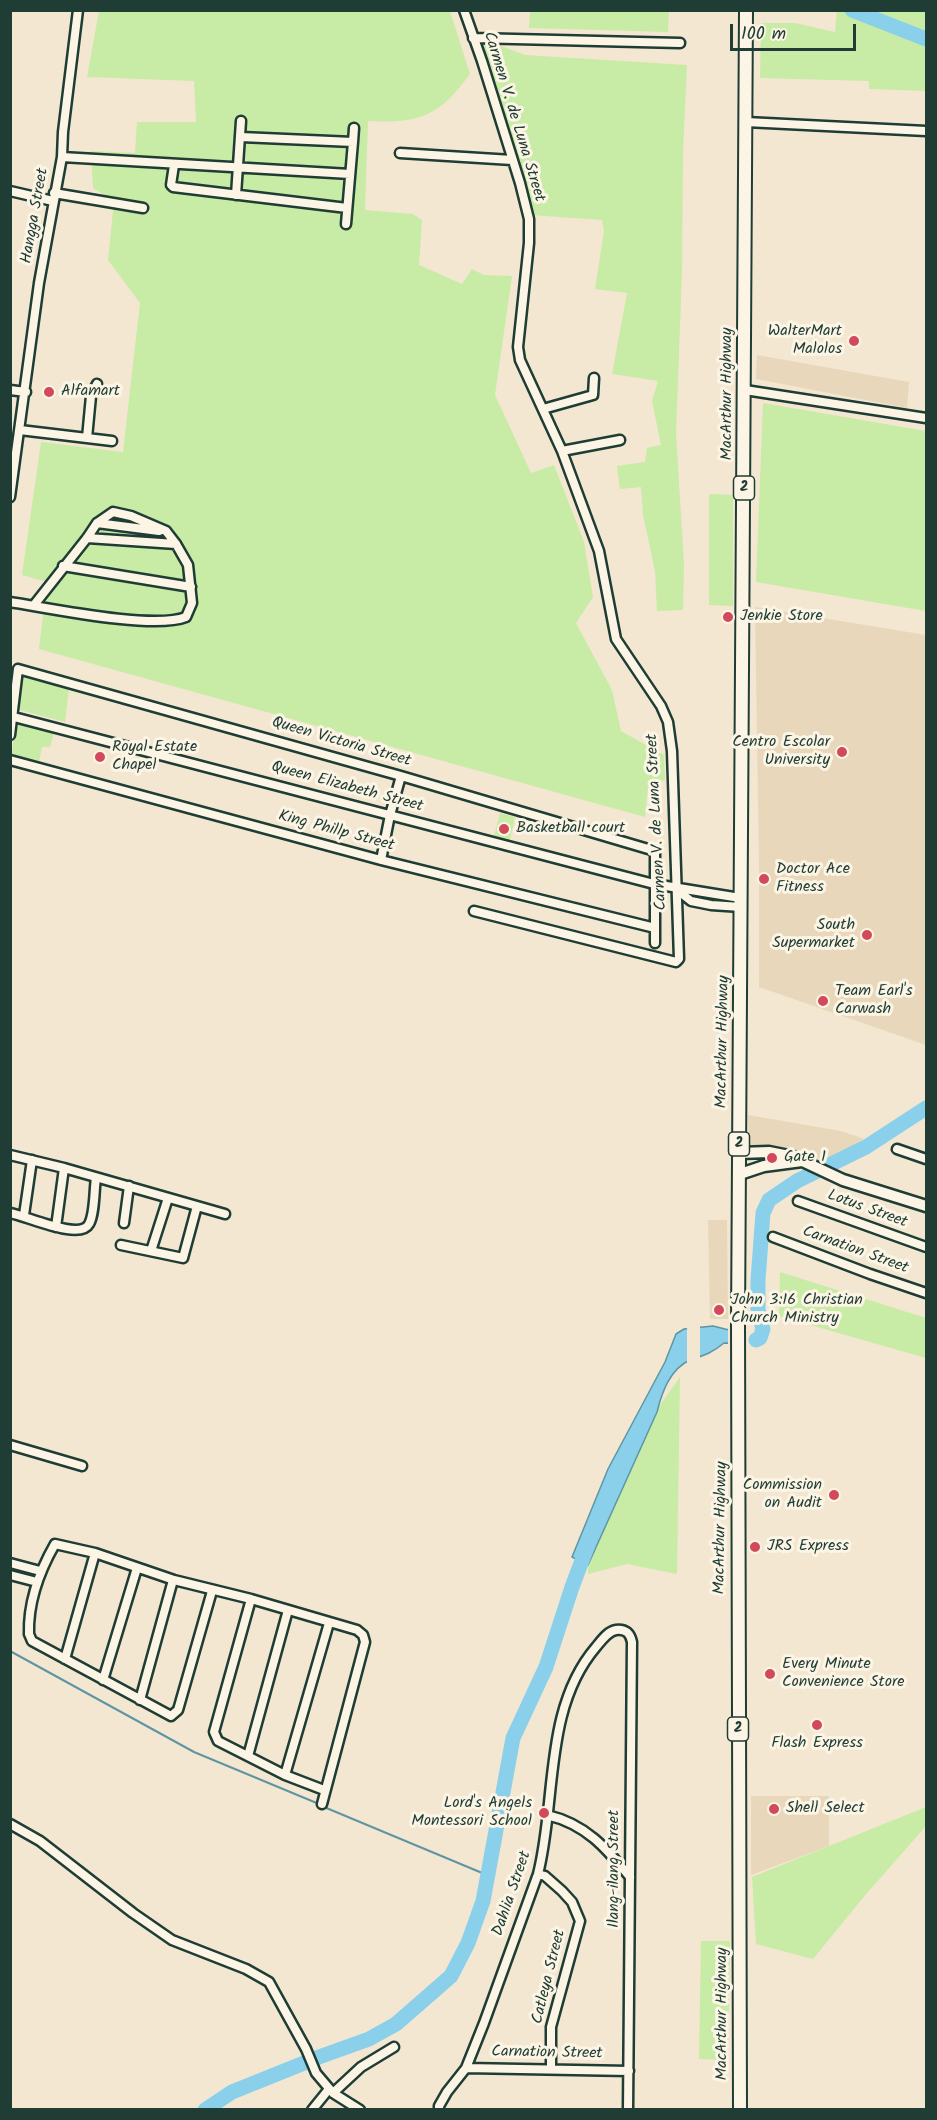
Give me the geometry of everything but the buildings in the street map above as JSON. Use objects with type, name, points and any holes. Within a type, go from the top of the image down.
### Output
[{"type":"highway","name":"MacArthur Highway","points":[[740,2109],[738,1322],[746,10]]},
{"type":"main road","points":[[740,1153],[785,1154],[843,1180],[927,1206]]},
{"type":"main road","points":[[740,1174],[764,1166],[805,1161]]},
{"type":"street","name":"Hangga Street","points":[[10,497],[39,283],[62,157],[78,10]]},
{"type":"street","name":"Carmen V. de Luna Street","points":[[464,10],[529,219],[529,243],[518,347],[520,360],[562,451],[599,551],[616,639],[651,690],[668,722],[672,752],[679,959],[676,962],[474,910]]},
{"type":"street","points":[[473,38],[680,43]]},
{"type":"street","points":[[236,195],[241,121]]},
{"type":"street","points":[[746,123],[927,131]]},
{"type":"street","points":[[346,224],[354,128]]},
{"type":"street","points":[[241,137],[353,142]]},
{"type":"street","points":[[400,153],[512,160]]},
{"type":"street","points":[[62,157],[350,174]]},
{"type":"street","points":[[174,165],[171,185],[173,187],[347,208]]},
{"type":"street","points":[[10,191],[143,208]]},
{"type":"street","points":[[543,409],[593,394],[594,378]]},
{"type":"street","points":[[87,438],[91,396],[97,384]]},
{"type":"street","points":[[10,390],[26,392]]},
{"type":"street","points":[[744,390],[927,418]]},
{"type":"street","points":[[17,433],[112,441]]},
{"type":"street","points":[[562,451],[620,440]]},
{"type":"street","points":[[10,602],[124,619],[177,621],[186,617],[192,603],[188,565],[166,531],[97,523],[34,605]]},
{"type":"street","points":[[87,538],[176,544]]},
{"type":"street","points":[[63,566],[191,587]]},
{"type":"street","name":"Queen Victoria Street","points":[[11,716],[18,669],[401,776],[655,851],[654,884]]},
{"type":"street","points":[[10,735],[11,716]]},
{"type":"street","name":"Queen Elizabeth Street","points":[[11,716],[654,884],[711,894],[740,902]]},
{"type":"street","name":"King Phillp Street","points":[[10,760],[381,860],[655,928]]},
{"type":"street","points":[[381,860],[390,814],[401,776]]},
{"type":"street","points":[[654,884],[655,943]]},
{"type":"street","name":"Queen Elizabeth Street","points":[[675,888],[686,899],[711,905],[740,902]]},
{"type":"street","points":[[711,894],[711,905]]},
{"type":"street","points":[[897,1149],[927,1159]]},
{"type":"street","points":[[10,1155],[225,1214]]},
{"type":"street","points":[[24,1215],[32,1160]]},
{"type":"street","points":[[56,1227],[64,1168]]},
{"type":"street","points":[[10,1213],[24,1215],[71,1231],[87,1227],[91,1217],[96,1178]]},
{"type":"street","points":[[124,1223],[129,1186]]},
{"type":"street","points":[[151,1251],[168,1198]]},
{"type":"street","name":"Lotus Street","points":[[798,1201],[927,1247]]},
{"type":"street","points":[[121,1245],[183,1258],[198,1206]]},
{"type":"street","name":"Carnation Street","points":[[773,1237],[927,1293]]},
{"type":"street","points":[[10,1445],[82,1466]]},
{"type":"street","points":[[212,1591],[178,1710],[171,1716],[32,1641],[29,1634],[40,1571],[55,1544],[95,1553],[173,1580],[250,1599],[357,1630],[363,1635],[365,1642],[321,1804]]},
{"type":"street","points":[[65,1659],[95,1553]]},
{"type":"street","points":[[10,1563],[40,1571]]},
{"type":"street","points":[[103,1680],[137,1568]]},
{"type":"street","points":[[10,1575],[37,1582]]},
{"type":"street","points":[[140,1700],[173,1580]]},
{"type":"street","points":[[250,1599],[214,1732],[218,1741],[285,1775],[324,1790]]},
{"type":"street","points":[[248,1756],[288,1610]]},
{"type":"street","points":[[285,1775],[329,1623]]},
{"type":"street","name":"Dahlia Street","points":[[439,2109],[438,2106],[466,2068],[538,1874],[544,1850],[558,1732],[567,1700],[592,1652],[603,1639],[611,1631],[626,1631]]},
{"type":"street","name":"Ilang-ilang Street","points":[[626,1631],[631,1634],[632,1642],[628,2109]]},
{"type":"street","points":[[548,1815],[568,1821],[598,1840],[630,1877]]},
{"type":"street","points":[[10,1824],[40,1841],[125,1907],[172,1940],[246,1969],[269,1982],[307,2051],[316,2073],[331,2091],[360,2109]]},
{"type":"street","name":"Catleya Street","points":[[538,1874],[545,1876],[572,1902],[580,1921],[550,2027],[551,2069]]},
{"type":"street","points":[[312,2109],[362,2067],[394,2047]]},
{"type":"street","name":"Carnation Street","points":[[466,2068],[629,2070]]},
{"type":"shaded area","points":[[757,355],[909,382],[907,408],[756,379]]},
{"type":"shaded area","name":"Centro Escolar University","points":[[755,607],[926,635],[926,1045],[759,987]]},
{"type":"shaded area","points":[[748,1115],[841,1131],[864,1139],[821,1164],[804,1156],[749,1145]]},
{"type":"shaded area","points":[[708,1220],[727,1220],[728,1319],[710,1319]]},
{"type":"shaded area","points":[[751,1796],[829,1796],[829,1846],[751,1875]]},
{"type":"green space","points":[[99,11],[450,11],[470,74],[448,99],[427,114],[402,121],[368,121],[365,210],[413,214],[422,220],[419,265],[462,284],[472,269],[484,275],[512,276],[495,395],[531,473],[554,465],[584,542],[593,597],[576,623],[612,690],[621,731],[664,755],[665,780],[648,787],[645,817],[39,649],[47,582],[22,575],[41,442],[123,452],[140,303],[108,260],[114,201],[93,188],[91,151],[135,153],[137,122],[196,122],[194,81],[87,77]]},
{"type":"green space","points":[[530,11],[669,11],[668,32],[529,28]]},
{"type":"green space","points":[[837,11],[926,11],[926,91],[869,89],[869,81],[760,78],[761,23],[795,23],[835,32]]},
{"type":"green space","points":[[491,42],[525,55],[687,65],[676,434],[684,563],[683,610],[657,611],[655,571],[643,515],[641,487],[620,489],[617,466],[645,462],[647,448],[661,445],[652,401],[658,381],[612,374],[627,293],[595,289],[604,231],[602,220],[531,215],[477,44]]},
{"type":"green space","points":[[763,403],[926,431],[926,611],[756,582]]},
{"type":"green space","points":[[709,494],[733,495],[733,606],[709,605]]},
{"type":"green space","points":[[21,677],[69,688],[65,722],[16,709]]},
{"type":"green space","points":[[15,723],[54,733],[50,747],[42,747],[39,762],[12,754]]},
{"type":"green space","name":"Basketball court","points":[[500,813],[515,817],[509,844],[493,841]]},
{"type":"green space","points":[[780,1272],[926,1318],[926,1358],[779,1316]]},
{"type":"green space","points":[[680,1377],[677,1574],[627,1564],[588,1574],[588,1565],[658,1408]]},
{"type":"green space","points":[[926,1807],[926,1826],[813,1959],[756,1944],[752,1877]]},
{"type":"green space","points":[[701,1941],[730,1941],[728,2060],[699,2059]]},
{"type":"water","points":[[760,1324],[767,1324],[766,1330],[761,1340],[755,1344],[724,1343],[683,1364],[672,1375],[588,1565],[572,1557],[608,1469],[665,1362],[676,1334],[684,1329],[713,1326],[753,1336],[759,1332]]},
{"type":"pier","points":[[700,1324],[700,1361],[687,1366],[687,1325]]},
{"type":"pier","points":[[728,1326],[751,1333],[751,1347],[728,1345]]},
{"type":"waterway","points":[[852,10],[926,39]]},
{"type":"waterway","points":[[756,1340],[760,1338],[763,1329],[758,1310],[758,1280],[763,1213],[769,1200],[797,1181],[866,1147],[926,1108]]},
{"type":"waterway","points":[[205,2110],[232,2092],[369,2039],[396,2024],[451,1976],[468,1943],[483,1901],[513,1738],[546,1667],[589,1542]]},
{"type":"waterway","points":[[10,1651],[194,1752],[319,1804]]},
{"type":"waterway","points":[[324,1807],[487,1875]]},
{"type":"place","name":"WalterMart Malolos","points":[[854,341]]},
{"type":"place","name":"Alfamart","points":[[49,392]]},
{"type":"place","name":"Jenkie Store","points":[[728,617]]},
{"type":"place","name":"Centro Escolar University","points":[[842,752]]},
{"type":"place","name":"Royal Estate Chapel","points":[[100,757]]},
{"type":"place","name":"Basketball court","points":[[504,829]]},
{"type":"place","name":"Doctor Ace Fitness","points":[[764,879]]},
{"type":"place","name":"South Supermarket","points":[[867,935]]},
{"type":"place","name":"Team Earl's Carwash","points":[[823,1001]]},
{"type":"place","name":"Gate 1","points":[[772,1158]]},
{"type":"place","name":"John 3:16 Christian Church Ministry","points":[[719,1310]]},
{"type":"place","name":"Commission on Audit","points":[[834,1495]]},
{"type":"place","name":"JRS Express","points":[[755,1547]]},
{"type":"place","name":"Every Minute Convenience Store","points":[[770,1674]]},
{"type":"place","name":"Flash Express","points":[[817,1725]]},
{"type":"place","name":"Shell Select","points":[[774,1809]]},
{"type":"place","name":"Lord's Angels Montessori School","points":[[544,1813]]}]
